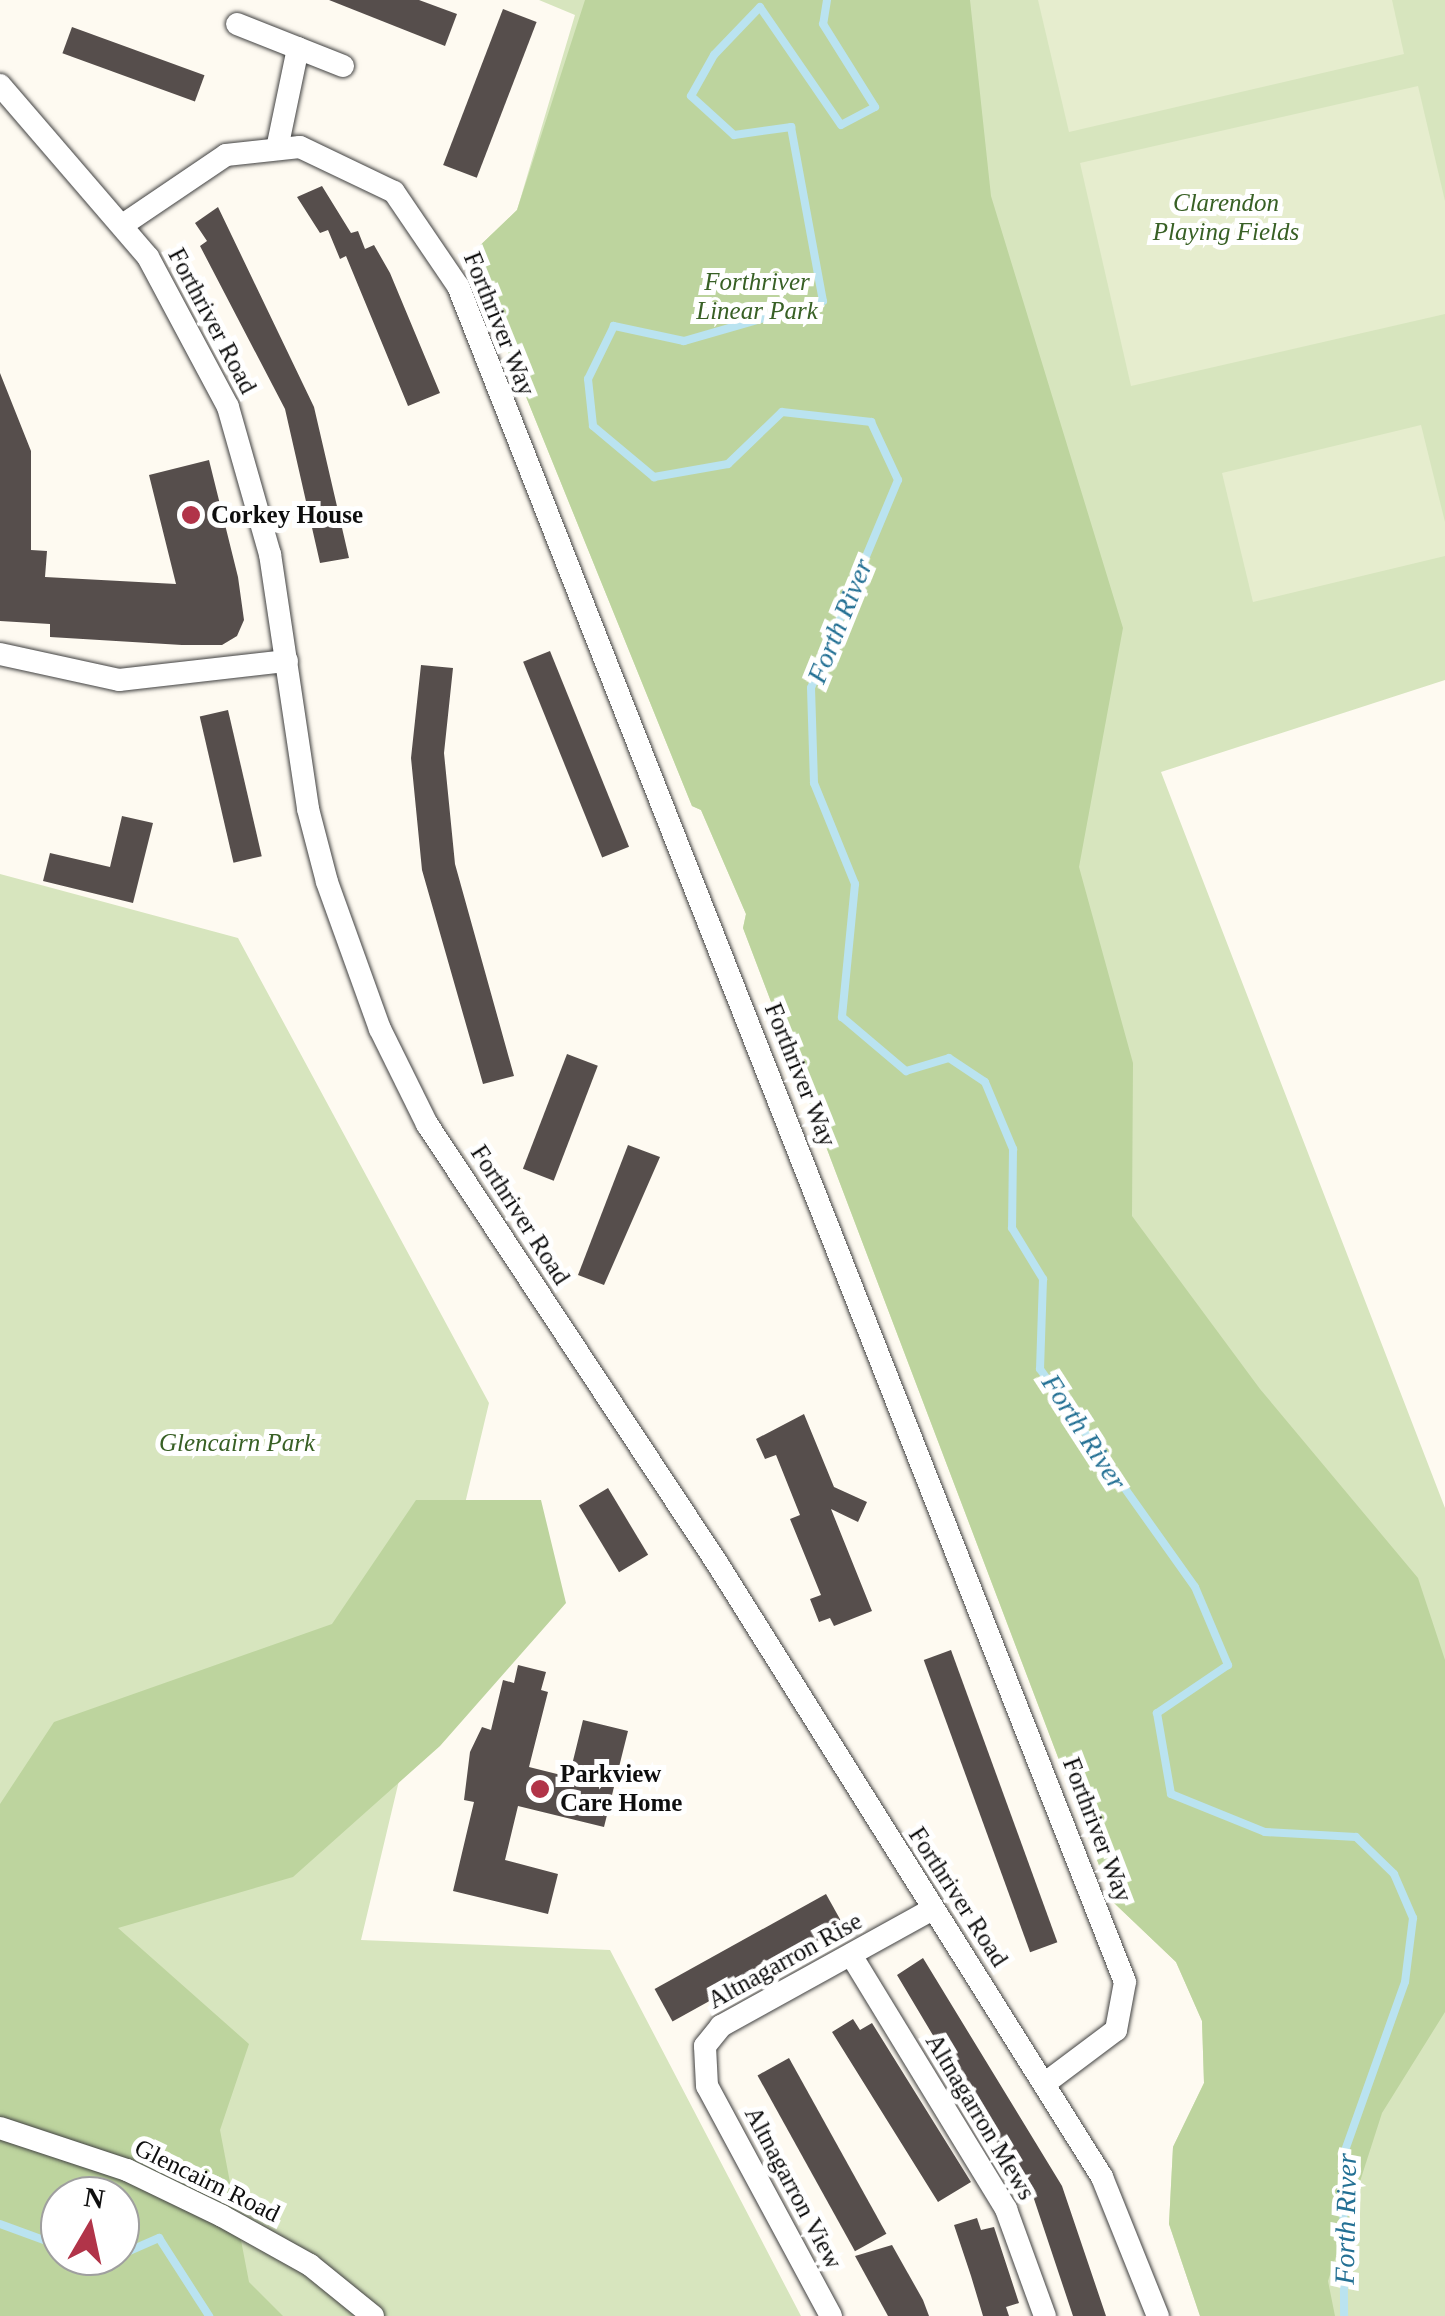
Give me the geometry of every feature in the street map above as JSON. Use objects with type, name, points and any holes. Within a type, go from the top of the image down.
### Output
[{"type":"street","points":[[237,24],[343,66]]},
{"type":"street","points":[[124,224],[197,169],[278,144],[298,48]]},
{"type":"street","name":"Forthriver Road","points":[[0,85],[124,224],[188,325],[234,422],[270,554],[327,882],[380,1029],[427,1124],[1044,2084],[1128,2229],[1158,2316]]},
{"type":"street","name":"Forthriver Way","points":[[278,144],[373,176],[407,205],[444,259],[830,1223],[1124,1982],[1116,2030],[1044,2084]]},
{"type":"street","points":[[0,654],[119,680],[287,662]]},
{"type":"street","name":"Altnagarron Rise","points":[[707,2086],[702,2059],[711,2035],[933,1910]]},
{"type":"street","name":"Altnagarron Mews","points":[[851,1955],[1006,2209],[1045,2316]]},
{"type":"street","name":"Altnagarron View","points":[[707,2086],[830,2316]]},
{"type":"street","name":"Glencairn Road","points":[[0,2128],[127,2170],[222,2216],[310,2265],[373,2316]]},
{"type":"green space","name":"Forthriver Linear Park","points":[[539,0],[1445,0],[1445,680],[1161,772],[1445,1508],[1445,2316],[1200,2316],[1169,2224],[1173,2147],[1204,2083],[1202,2021],[1176,1962],[1113,1902],[743,928],[746,914],[701,810],[692,806],[469,256],[517,210],[575,15]]},
{"type":"green space","name":"Forthriver Linear Park","points":[[585,0],[970,0],[991,196],[1123,628],[1079,867],[1133,1063],[1132,1216],[1260,1389],[1418,1578],[1445,1660],[1445,2012],[1382,2113],[1328,2281],[1335,2316],[1200,2316],[1169,2224],[1173,2147],[1204,2083],[1202,2021],[1176,1962],[1113,1902],[743,928],[746,914],[701,810],[692,806],[469,256],[517,210]]},
{"type":"green space","points":[[1038,0],[1392,0],[1404,54],[1069,132]]},
{"type":"green space","name":"Clarendon Playing Fields","points":[[1418,86],[1445,201],[1445,314],[1131,386],[1080,163]]},
{"type":"green space","points":[[1421,425],[1445,522],[1445,556],[1253,602],[1222,473]]},
{"type":"green space","name":"Glencairn Park","points":[[0,874],[238,938],[489,1403],[361,1940],[610,1950],[801,2316],[0,2316]]},
{"type":"green space","points":[[416,1500],[541,1500],[566,1603],[440,1746],[293,1877],[118,1928],[249,2044],[220,2130],[249,2282],[283,2316],[0,2316],[0,1804],[54,1722],[332,1624]]},
{"type":"building","points":[[329,0],[419,0],[457,14],[445,46]]},
{"type":"building","points":[[503,9],[537,22],[477,178],[443,165]]},
{"type":"building","points":[[72,27],[204,75],[195,102],[62,53]]},
{"type":"building","points":[[322,186],[351,233],[358,231],[365,249],[374,245],[390,273],[440,393],[408,406],[346,256],[340,259],[328,230],[320,233],[297,197]]},
{"type":"building","points":[[218,207],[314,407],[349,558],[320,563],[285,409],[200,246],[207,241],[195,223]]},
{"type":"building","name":"Corkey House","points":[[0,373],[31,451],[31,550],[47,551],[45,577],[176,584],[149,475],[209,460],[238,577],[244,620],[237,636],[222,645],[50,637],[50,624],[0,621]]},
{"type":"building","points":[[550,651],[629,847],[602,857],[523,662]]},
{"type":"building","points":[[421,665],[453,668],[444,753],[455,864],[514,1076],[483,1084],[422,870],[411,758]]},
{"type":"building","points":[[228,710],[262,856],[233,863],[200,717]]},
{"type":"building","points":[[122,816],[153,823],[133,903],[43,881],[50,853],[110,867]]},
{"type":"building","points":[[567,1054],[598,1066],[554,1181],[523,1169]]},
{"type":"building","points":[[628,1145],[660,1157],[604,1285],[578,1275]]},
{"type":"building","points":[[804,1414],[834,1487],[867,1502],[858,1522],[831,1509],[872,1611],[834,1626],[830,1618],[819,1622],[810,1599],[821,1595],[790,1519],[800,1515],[776,1455],[765,1459],[756,1439]]},
{"type":"building","points":[[608,1488],[648,1555],[619,1572],[579,1506]]},
{"type":"building","points":[[951,1650],[1057,1942],[1030,1952],[924,1660]]},
{"type":"building","name":"Parkview Care Home","points":[[518,1665],[546,1672],[541,1690],[548,1692],[529,1767],[569,1777],[583,1720],[628,1731],[604,1827],[518,1806],[505,1860],[558,1874],[548,1914],[453,1891],[474,1802],[464,1800],[470,1752],[482,1727],[491,1730],[503,1680],[514,1683]]},
{"type":"building","points":[[826,1894],[844,1926],[673,2021],[655,1989]]},
{"type":"building","points":[[923,1958],[1062,2186],[1106,2316],[1073,2316],[1026,2175],[1020,2179],[897,1975]]},
{"type":"building","points":[[853,2019],[860,2030],[872,2023],[971,2182],[938,2202],[832,2032]]},
{"type":"building","points":[[789,2058],[886,2234],[855,2251],[758,2075]]},
{"type":"building","points":[[977,2218],[981,2230],[994,2227],[1019,2303],[1006,2307],[1009,2316],[983,2316],[954,2225]]},
{"type":"building","points":[[892,2245],[929,2316],[888,2316],[855,2256]]},
{"type":"waterway","name":"Forth River","points":[[827,0],[823,24],[875,107],[841,125],[760,7],[714,55],[691,96],[734,135],[791,127],[823,301],[684,341],[614,326],[588,379],[593,426],[654,477],[728,464],[782,412],[871,422],[898,480],[811,688],[814,783],[855,884],[842,1017],[906,1071],[949,1058],[985,1082],[1013,1149],[1012,1228],[1043,1279],[1040,1369],[1195,1587],[1228,1665],[1157,1713],[1171,1794],[1265,1832],[1356,1837],[1394,1874],[1413,1918],[1405,1982],[1343,2156],[1344,2316]]},
{"type":"waterway","points":[[0,2224],[40,2239]]},
{"type":"waterway","points":[[140,2246],[159,2238],[209,2316]]},
{"type":"place","name":"Corkey House","points":[[191,515]]},
{"type":"place","name":"Parkview Care Home","points":[[540,1789]]}]
